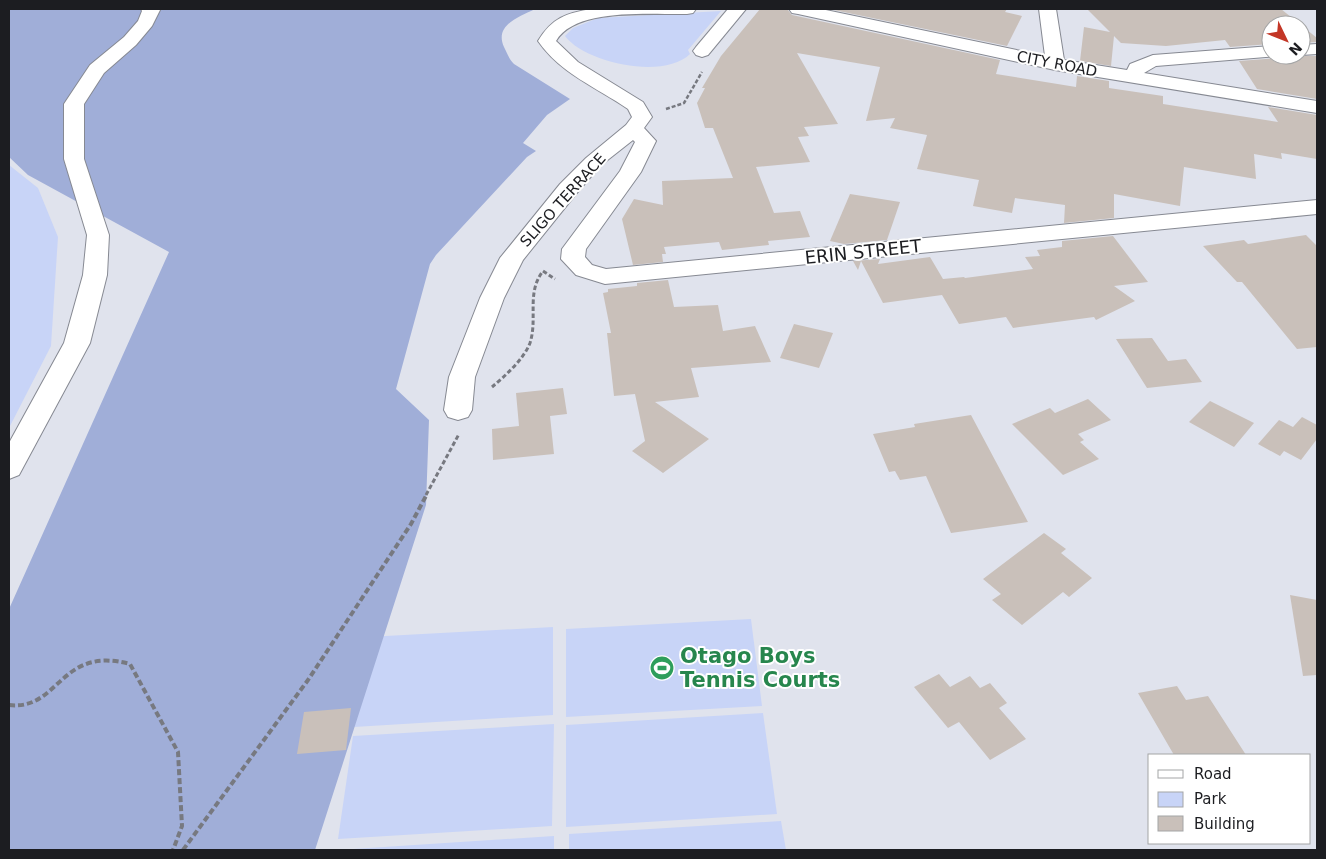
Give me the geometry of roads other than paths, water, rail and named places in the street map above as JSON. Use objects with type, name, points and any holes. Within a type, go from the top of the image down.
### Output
[{"type":"street","points":[[9,468],[77,343],[95,275],[98,235],[74,159],[74,104],[98,69],[130,41],[146,22],[151,10],[149,9]]},
{"type":"street","points":[[633,129],[642,117],[636,106],[562,58],[550,47],[547,41],[549,35],[558,25],[567,20],[597,13],[687,9]]},
{"type":"street","points":[[702,51],[737,9]]},
{"type":"street","name":"CITY ROAD","points":[[798,9],[1055,64],[1317,107]]},
{"type":"street","points":[[1048,9],[1055,64]]},
{"type":"street","points":[[1133,78],[1137,68],[1153,61],[1261,53]]},
{"type":"street","name":"ERIN STREET","points":[[633,129],[646,141],[630,172],[574,249],[572,260],[584,270],[605,277],[1317,207]]},
{"type":"street","name":"SLIGO TERRACE","points":[[458,410],[462,377],[492,298],[512,258],[540,221],[593,162],[633,129]]},
{"type":"place","name":"Otago Boys Tennis Courts","points":[[662,668]]}]
